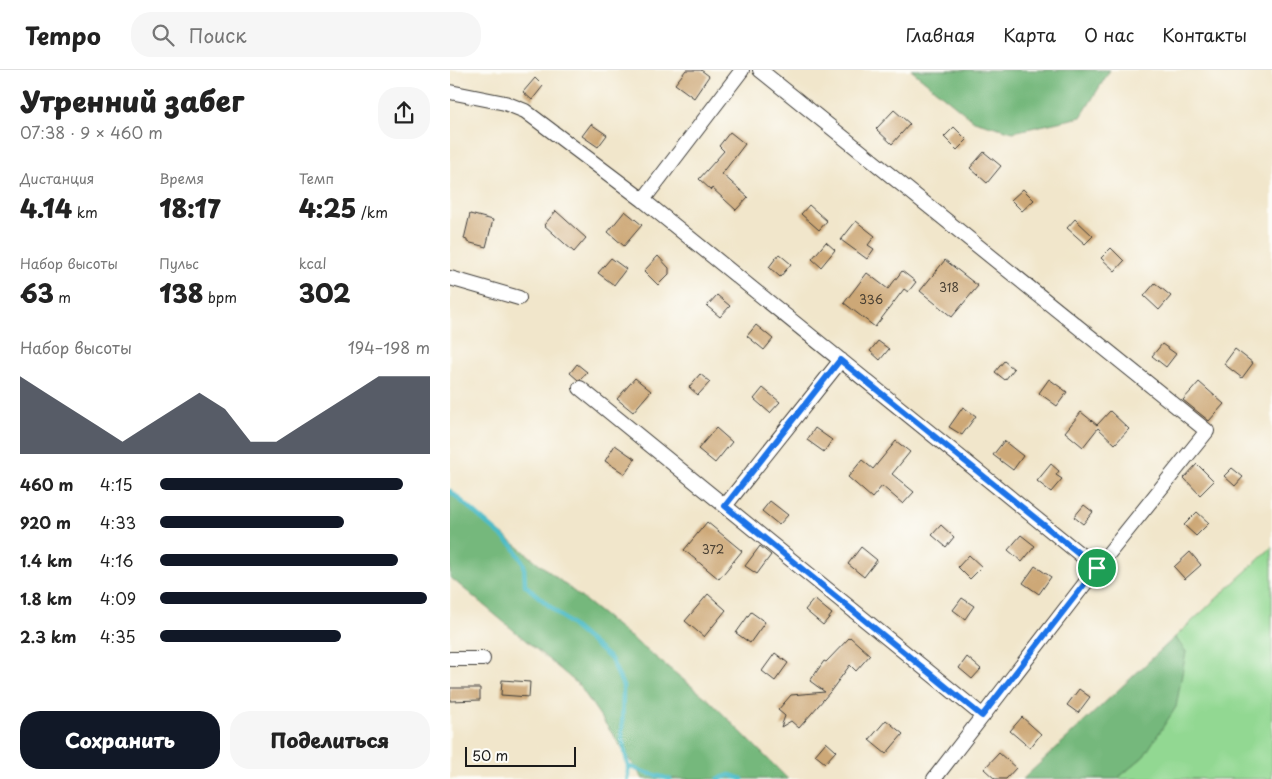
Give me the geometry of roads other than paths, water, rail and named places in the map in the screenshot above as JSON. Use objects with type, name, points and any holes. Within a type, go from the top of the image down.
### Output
[{"type":"street","points":[[643,200],[742,70]]},
{"type":"street","points":[[760,70],[1207,431],[1097,568],[934,779]]},
{"type":"street","points":[[450,92],[505,103],[525,112],[643,200],[1097,568]]},
{"type":"street","points":[[450,278],[519,298]]},
{"type":"street","points":[[725,506],[840,360]]},
{"type":"street","points":[[580,388],[982,716]]},
{"type":"street","points":[[450,659],[483,659]]},
{"type":"waterway","points":[[450,491],[513,546],[524,564],[525,585],[611,659],[623,686],[622,738],[628,766],[670,779]]},
{"type":"waterway","points":[[628,766],[628,779]]},
{"type":"waterway","points":[[718,779],[730,775],[742,779]]}]
